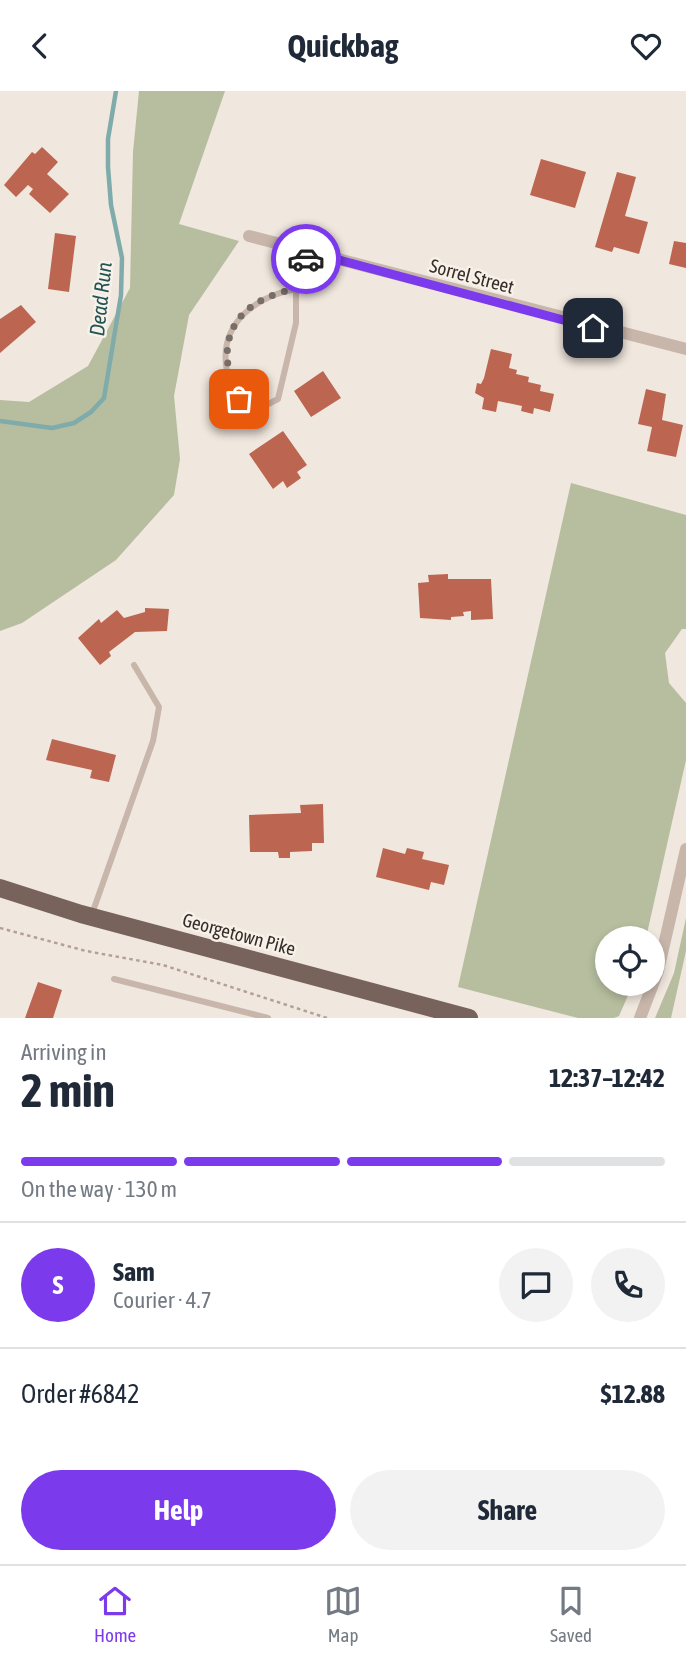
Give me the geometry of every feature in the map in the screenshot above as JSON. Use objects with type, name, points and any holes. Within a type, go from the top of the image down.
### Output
[{"type":"main road","name":"Georgetown Pike","points":[[0,888],[91,916],[469,1018]]},
{"type":"street","name":"Sorrel Street","points":[[249,236],[686,349]]},
{"type":"street","points":[[640,1018],[658,971],[686,849]]},
{"type":"lane","points":[[296,289],[276,293],[258,301],[239,318],[229,333],[226,365],[247,415],[278,399],[296,323],[296,289],[309,252]]},
{"type":"lane","points":[[91,916],[153,741],[159,707],[134,665]]},
{"type":"lane","points":[[114,979],[268,1018]]},
{"type":"path","points":[[0,928],[86,951],[163,965],[327,1018]]},
{"type":"green space","points":[[139,91],[225,91],[179,224],[239,241],[189,315],[174,396],[180,459],[174,495],[116,560],[22,623],[0,631],[0,400],[29,402],[88,366],[130,288],[133,152]]},
{"type":"green space","points":[[571,483],[686,515],[686,629],[682,629],[665,653],[669,683],[686,703],[686,760],[649,926],[595,926],[595,996],[628,996],[619,1016],[578,1018],[458,987]]},
{"type":"green space","points":[[686,918],[686,951],[671,1018],[655,1018],[674,973]]},
{"type":"building","points":[[42,147],[58,162],[47,174],[69,194],[50,213],[29,194],[33,189],[28,185],[16,197],[4,185],[32,152],[35,154]]},
{"type":"building","points":[[541,159],[586,172],[575,208],[530,195]]},
{"type":"building","points":[[617,172],[636,177],[625,216],[648,222],[639,254],[614,247],[612,252],[595,247]]},
{"type":"building","points":[[55,233],[76,236],[69,292],[48,289]]},
{"type":"building","points":[[674,241],[686,243],[686,268],[669,264]]},
{"type":"building","points":[[21,305],[36,322],[0,353],[0,319]]},
{"type":"building","points":[[491,349],[512,354],[509,368],[517,370],[516,374],[529,377],[528,382],[541,385],[540,391],[554,394],[550,412],[534,408],[533,414],[521,411],[522,406],[498,401],[496,412],[482,409],[484,398],[475,393],[477,383],[481,384],[484,378]]},
{"type":"building","points":[[323,371],[341,398],[311,417],[294,391]]},
{"type":"building","points":[[646,389],[666,394],[662,420],[683,425],[676,457],[647,451],[652,427],[638,424]]},
{"type":"building","points":[[283,431],[307,465],[297,472],[301,478],[287,488],[283,481],[273,489],[249,454]]},
{"type":"building","points":[[448,574],[448,579],[491,579],[493,619],[471,620],[471,611],[463,612],[464,616],[451,617],[451,620],[420,618],[418,583],[429,582],[428,575]]},
{"type":"building","points":[[145,608],[169,609],[167,631],[135,632],[109,652],[111,656],[100,665],[78,638],[99,619],[101,623],[117,610],[124,618],[145,612]]},
{"type":"building","points":[[52,739],[116,755],[109,782],[90,778],[92,770],[46,760]]},
{"type":"building","points":[[323,804],[324,843],[312,843],[312,851],[290,852],[290,858],[279,858],[278,852],[250,852],[249,815],[301,813],[300,805]]},
{"type":"building","points":[[383,848],[405,854],[407,848],[424,852],[422,859],[449,865],[444,885],[431,882],[429,890],[376,877]]},
{"type":"building","points":[[38,982],[62,990],[53,1018],[25,1018]]},
{"type":"waterway","name":"Dead Run","points":[[0,421],[52,428],[74,423],[91,412],[104,398],[121,295],[122,258],[111,205],[108,167],[108,139],[116,91]]},
{"type":"way so far","points":[[239,399],[226,365],[229,333],[239,318],[258,301],[276,293],[296,289],[306,259]]},
{"type":"route","points":[[306,259],[309,252],[593,328]]}]
